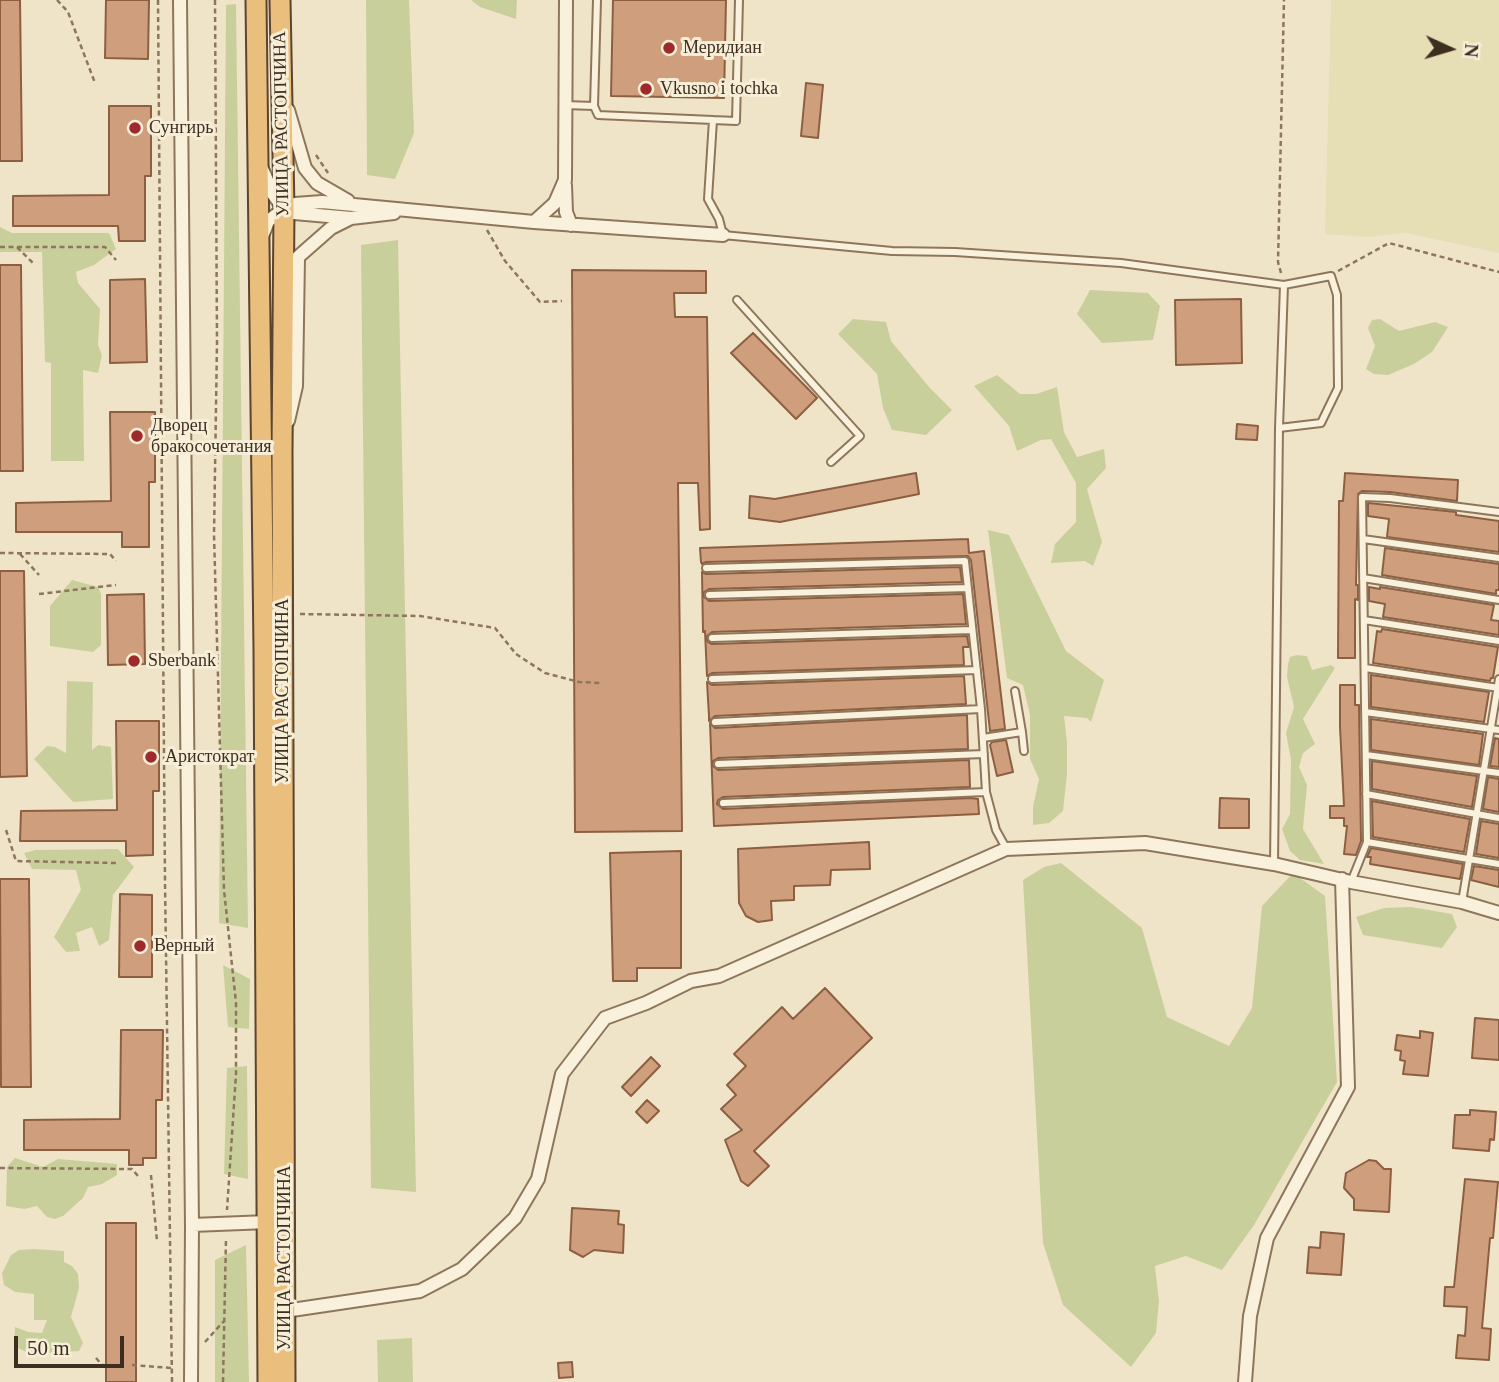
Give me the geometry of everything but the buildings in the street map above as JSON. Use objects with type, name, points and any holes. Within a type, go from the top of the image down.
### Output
[{"type":"highway","name":"УЛИЦА РАСТОПЧИНА","points":[[256,0],[260,163],[268,1382]]},
{"type":"highway","name":"УЛИЦА РАСТОПЧИНА","points":[[280,0],[284,209],[291,254],[282,451],[285,1382]]},
{"type":"street","points":[[180,0],[192,1225],[191,1382]]},
{"type":"street","points":[[566,0],[565,180],[566,212],[571,225]]},
{"type":"street","points":[[281,83],[305,168],[317,183],[351,203]]},
{"type":"street","points":[[260,163],[273,194],[284,209],[307,216],[351,218],[408,211]]},
{"type":"street","points":[[534,222],[555,203],[565,180]]},
{"type":"street","points":[[351,218],[291,254],[274,250],[260,252],[268,221],[284,209],[307,202],[351,203],[534,222],[723,235]]},
{"type":"street","points":[[285,1311],[421,1291],[462,1269],[515,1218],[538,1179],[562,1074],[605,1018],[646,1003],[691,981],[719,976],[1006,849],[1145,843],[1274,864],[1462,902],[1499,913]]},
{"type":"street","points":[[1245,1382],[1250,1316],[1267,1238],[1348,1087],[1347,880]]},
{"type":"street","name":"УЛИЦА РАСТОПЧИНА","points":[[192,1225],[268,1222]]},
{"type":"lane","points":[[597,0],[594,106],[598,115],[736,121],[739,0]]},
{"type":"lane","points":[[565,106],[594,106]]},
{"type":"lane","points":[[713,120],[708,199],[719,219],[723,235],[892,251],[955,252],[1121,263],[1284,285],[1331,276],[1337,295],[1338,388],[1321,423],[1279,428]]},
{"type":"lane","points":[[1274,864],[1279,428],[1284,285]]},
{"type":"lane","points":[[737,300],[860,436],[831,462]]},
{"type":"lane","points":[[1347,880],[1367,842],[1362,497],[1499,512]]},
{"type":"lane","points":[[1363,539],[1499,558]]},
{"type":"lane","points":[[706,568],[965,561],[981,709],[986,792],[996,830],[1006,849]]},
{"type":"lane","points":[[1363,578],[1499,600]]},
{"type":"lane","points":[[709,596],[968,588]]},
{"type":"lane","points":[[1364,620],[1499,641]]},
{"type":"lane","points":[[712,638],[972,630]]},
{"type":"lane","points":[[1365,668],[1498,688]]},
{"type":"lane","points":[[712,679],[977,670]]},
{"type":"lane","points":[[1462,902],[1499,680]]},
{"type":"lane","points":[[1015,691],[1024,751]]},
{"type":"lane","points":[[715,722],[981,709]]},
{"type":"lane","points":[[1365,712],[1499,730]]},
{"type":"lane","points":[[983,738],[1022,732]]},
{"type":"lane","points":[[718,764],[984,754]]},
{"type":"lane","points":[[1366,755],[1499,773]]},
{"type":"lane","points":[[723,803],[986,792]]},
{"type":"lane","points":[[1366,794],[1499,818]]},
{"type":"lane","points":[[1367,842],[1499,864]]},
{"type":"path","points":[[57,0],[68,12],[95,83]]},
{"type":"path","points":[[158,0],[172,1382]]},
{"type":"path","points":[[215,0],[217,342],[214,535],[224,890],[236,1003],[236,1074],[226,1225],[223,1382]]},
{"type":"path","points":[[1284,0],[1278,262],[1284,285]]},
{"type":"path","points":[[312,149],[331,176]]},
{"type":"path","points":[[480,217],[505,261],[540,302],[562,301]]},
{"type":"path","points":[[1331,276],[1389,243],[1499,272]]},
{"type":"path","points":[[0,247],[105,247],[116,260]]},
{"type":"path","points":[[18,247],[34,264]]},
{"type":"path","points":[[0,554],[110,554],[116,561]]},
{"type":"path","points":[[20,554],[38,575]]},
{"type":"path","points":[[39,594],[116,585]]},
{"type":"path","points":[[282,614],[420,616],[495,628],[516,654],[545,673],[579,682],[602,683]]},
{"type":"path","points":[[6,830],[16,861],[116,863]]},
{"type":"path","points":[[0,1168],[132,1169],[138,1176]]},
{"type":"path","points":[[152,1175],[157,1241]]},
{"type":"path","points":[[96,1359],[102,1365],[120,1366]]},
{"type":"path","points":[[132,1365],[172,1368]]},
{"type":"shaded area","points":[[1331,0],[1499,0],[1499,253],[1406,233],[1367,237],[1325,234]]},
{"type":"green space","points":[[366,0],[409,0],[414,133],[395,179],[367,175]]},
{"type":"green space","points":[[471,0],[517,0],[516,19],[480,7]]},
{"type":"green space","points":[[236,4],[248,928],[219,923],[226,5]]},
{"type":"green space","points":[[0,227],[12,233],[109,233],[116,249],[94,265],[76,272],[78,283],[100,309],[98,345],[102,355],[98,373],[83,370],[84,461],[51,461],[51,363],[45,362],[42,252],[0,252]]},
{"type":"green space","points":[[398,240],[416,1192],[371,1188],[361,245]]},
{"type":"green space","points":[[1090,290],[1148,293],[1160,306],[1153,340],[1102,343],[1077,314]]},
{"type":"green space","points":[[853,319],[886,322],[891,341],[952,410],[926,435],[892,430],[883,408],[877,374],[838,334]]},
{"type":"green space","points":[[1380,319],[1399,331],[1435,322],[1448,327],[1432,352],[1414,364],[1388,375],[1374,374],[1366,369],[1375,346],[1368,328],[1372,320]]},
{"type":"green space","points":[[997,375],[1020,394],[1036,394],[1057,387],[1064,432],[1077,457],[1104,449],[1106,468],[1087,489],[1102,542],[1093,566],[1085,561],[1051,563],[1055,544],[1076,522],[1076,483],[1051,439],[1041,440],[1017,451],[1009,426],[974,386]]},
{"type":"green space","points":[[988,530],[1009,535],[1066,651],[1104,680],[1091,722],[1087,718],[1064,716],[1067,774],[1063,811],[1049,823],[1033,825],[1033,807],[1039,779],[1030,759],[1030,715],[1023,685],[1007,678]]},
{"type":"green space","points":[[72,580],[98,587],[101,594],[101,645],[93,652],[50,646],[50,606]]},
{"type":"green space","points":[[1307,656],[1312,670],[1331,665],[1335,668],[1303,719],[1315,744],[1303,753],[1299,767],[1307,785],[1303,829],[1324,864],[1300,860],[1290,851],[1282,829],[1290,814],[1291,760],[1286,733],[1294,707],[1287,677],[1288,664],[1290,657]]},
{"type":"green space","points":[[67,681],[93,682],[92,750],[98,745],[111,747],[113,799],[73,802],[34,759],[47,746],[66,753]]},
{"type":"green space","points":[[118,849],[134,867],[113,895],[109,940],[99,946],[92,927],[76,933],[80,951],[66,952],[54,937],[81,890],[76,870],[32,869],[24,853],[36,850]]},
{"type":"green space","points":[[1061,863],[1142,928],[1167,1017],[1229,1046],[1252,1008],[1262,906],[1293,873],[1325,896],[1337,1082],[1254,1225],[1222,1270],[1186,1256],[1155,1266],[1159,1301],[1156,1333],[1131,1367],[1063,1305],[1043,1243],[1023,880],[1044,867]]},
{"type":"green space","points":[[1411,907],[1452,914],[1457,927],[1442,948],[1363,935],[1356,917],[1384,908]]},
{"type":"green space","points":[[223,965],[250,979],[249,1029],[228,1027]]},
{"type":"green space","points":[[247,1066],[248,1179],[224,1174],[227,1068]]},
{"type":"green space","points":[[15,1158],[43,1167],[58,1159],[117,1164],[117,1175],[102,1184],[88,1187],[83,1198],[63,1216],[55,1219],[47,1217],[37,1206],[24,1209],[6,1206],[7,1167]]},
{"type":"green space","points":[[246,1245],[249,1382],[215,1382],[215,1260]]},
{"type":"green space","points":[[19,1250],[64,1251],[64,1262],[72,1266],[78,1274],[79,1288],[71,1317],[83,1343],[79,1351],[30,1354],[14,1346],[15,1327],[42,1333],[47,1320],[34,1320],[34,1294],[15,1292],[4,1285],[2,1273],[11,1255]]},
{"type":"green space","points":[[412,1338],[413,1382],[378,1382],[377,1340]]},
{"type":"place","name":"Меридиан","points":[[669,48]]},
{"type":"place","name":"Vkusno i tochka","points":[[646,89]]},
{"type":"place","name":"Сунгирь","points":[[135,128]]},
{"type":"place","name":"Дворец бракосочетания","points":[[137,436]]},
{"type":"place","name":"Sberbank","points":[[134,661]]},
{"type":"place","name":"Аристократ","points":[[151,757]]},
{"type":"place","name":"Верный","points":[[140,946]]}]
